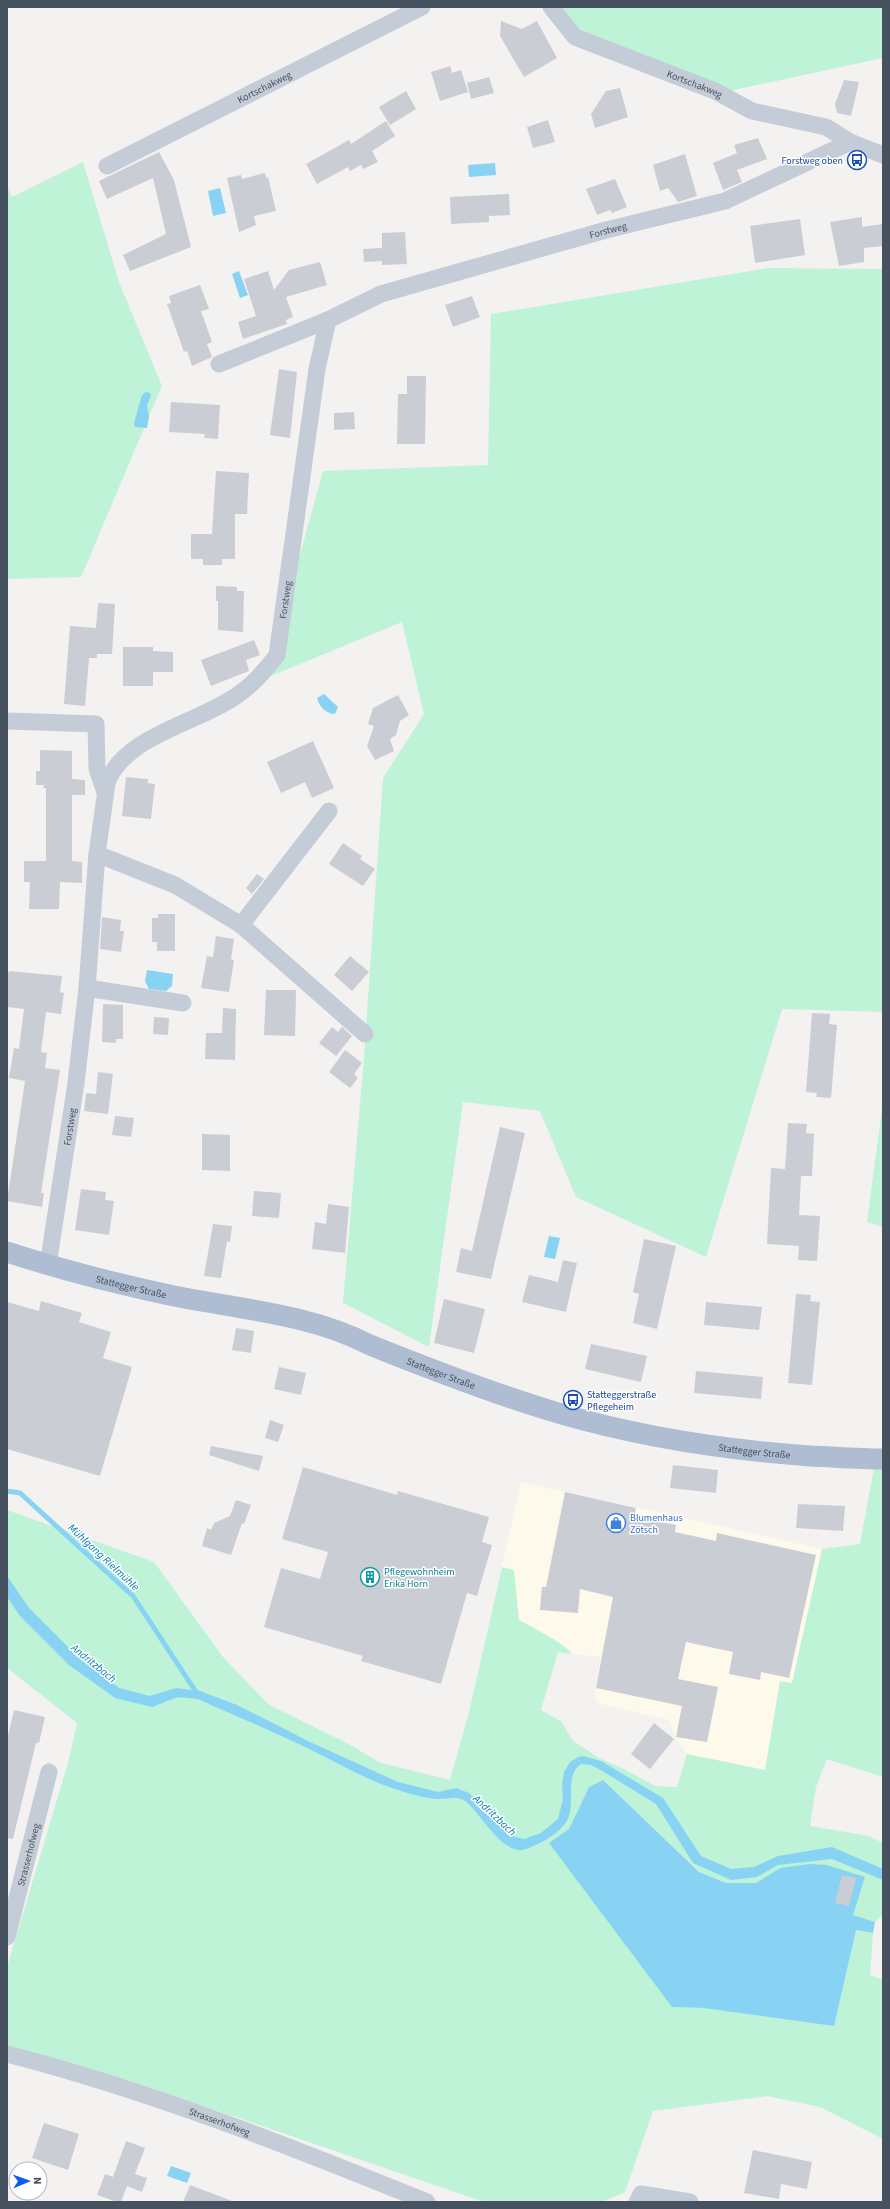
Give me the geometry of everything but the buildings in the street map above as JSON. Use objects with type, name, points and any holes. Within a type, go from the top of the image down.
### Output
[{"type":"main road","name":"Stattegger Straße","points":[[7,1252],[48,1265],[174,1296],[284,1316],[311,1323],[352,1336],[384,1351],[500,1395],[559,1414],[645,1435],[672,1441],[758,1452],[883,1459]]},
{"type":"street","name":"Kortschakweg","points":[[107,166],[422,7]]},
{"type":"street","name":"Kortschakweg","points":[[551,7],[575,37],[715,92],[752,111],[826,127],[850,142]]},
{"type":"street","points":[[850,142],[883,155]]},
{"type":"street","name":"Forstweg","points":[[219,364],[328,320],[381,294],[606,230],[725,201],[850,142]]},
{"type":"street","name":"Forstweg","points":[[48,1265],[76,1083],[87,988],[98,854],[105,792],[110,776],[128,753],[235,697],[259,677],[277,655],[317,369],[328,320]]},
{"type":"street","name":"Forstweg","points":[[7,721],[96,724],[97,769],[105,792]]},
{"type":"street","points":[[241,925],[329,811]]},
{"type":"street","points":[[98,854],[175,885],[241,925],[365,1034]]},
{"type":"street","points":[[87,988],[183,1002]]},
{"type":"street","name":"Strasserhofweg","points":[[7,1937],[49,1772]]},
{"type":"street","name":"Strasserhofweg","points":[[7,2054],[65,2069],[158,2099],[281,2143],[427,2202]]},
{"type":"street","points":[[637,2202],[641,2194],[690,2202]]},
{"type":"shaded area","points":[[521,1482],[822,1549],[860,1544],[765,1770],[687,1754],[675,1737],[669,1720],[597,1703],[595,1695],[601,1657],[558,1652],[541,1710],[469,1712]]},
{"type":"green space","points":[[559,7],[883,7],[883,58],[729,91],[577,34]]},
{"type":"green space","points":[[83,162],[119,282],[162,386],[81,577],[7,579],[7,186],[12,197]]},
{"type":"green space","points":[[768,268],[883,269],[883,1012],[782,1009],[706,1257],[576,1197],[540,1111],[463,1102],[429,1347],[343,1303],[364,1057],[383,778],[424,714],[402,622],[266,678],[323,471],[488,465],[491,314]]},
{"type":"green space","points":[[883,1101],[883,1227],[867,1222]]},
{"type":"green space","points":[[874,1468],[883,1469],[883,1777],[827,1759],[816,1787],[810,1826],[869,1836],[883,1843],[883,1915],[875,1922],[852,1915],[780,1868],[756,1883],[726,1883],[699,1872],[603,1780],[589,1787],[569,1829],[672,2007],[704,2008],[856,1930],[873,1933],[870,1975],[883,1980],[883,2139],[820,2107],[767,2096],[653,2111],[625,2192],[602,2202],[484,2202],[145,2086],[7,2046],[7,1967],[68,1763],[77,1723],[7,1668],[7,1510],[154,1562],[223,1657],[269,1705],[345,1742],[381,1763],[450,1780],[469,1712],[502,1567],[514,1570],[519,1620],[563,1645],[572,1654],[558,1652],[541,1710],[562,1722],[572,1740],[599,1758],[624,1769],[655,1786],[677,1787],[687,1754],[765,1770],[780,1681],[792,1683],[822,1549],[860,1544]]},
{"type":"water","points":[[495,163],[496,175],[469,177],[468,165]]},
{"type":"water","points":[[220,188],[226,213],[213,216],[208,191]]},
{"type":"water","points":[[239,271],[248,295],[240,298],[232,274]]},
{"type":"water","points":[[146,392],[150,393],[151,396],[147,405],[149,417],[147,428],[135,427],[134,423],[142,395]]},
{"type":"water","points":[[324,694],[338,707],[335,714],[326,711],[321,707],[317,698]]},
{"type":"water","points":[[147,970],[173,974],[172,986],[166,991],[149,989],[145,981]]},
{"type":"water","points":[[549,1236],[560,1238],[555,1259],[544,1257]]},
{"type":"water","points":[[7,1576],[29,1608],[75,1654],[119,1688],[150,1696],[176,1688],[200,1691],[237,1705],[310,1742],[398,1782],[438,1792],[456,1788],[469,1793],[515,1837],[524,1839],[541,1833],[558,1819],[563,1799],[562,1784],[564,1772],[570,1762],[583,1756],[601,1761],[663,1798],[701,1856],[731,1869],[754,1867],[778,1856],[832,1847],[883,1869],[883,1880],[832,1859],[778,1865],[757,1877],[731,1880],[693,1863],[656,1804],[591,1765],[581,1764],[575,1770],[572,1777],[570,1810],[564,1825],[552,1836],[526,1849],[518,1850],[509,1847],[501,1841],[462,1799],[439,1799],[417,1796],[383,1785],[316,1752],[198,1699],[178,1697],[152,1707],[115,1698],[69,1665],[20,1616],[7,1597]]},
{"type":"water","points":[[603,1780],[699,1872],[726,1883],[756,1883],[780,1868],[810,1864],[827,1865],[865,1877],[853,1915],[875,1922],[873,1933],[856,1930],[834,2026],[704,2008],[672,2007],[549,1843],[569,1829],[589,1787]]},
{"type":"water","points":[[171,2166],[191,2173],[187,2183],[167,2176]]},
{"type":"waterway","name":"Mühlgang Rielmühle","points":[[7,1491],[20,1493],[133,1596],[198,1695]]},
{"type":"place","name":"Forstweg oben","points":[[857,160]]},
{"type":"place","name":"Statteggerstraße Pflegeheim","points":[[573,1400]]},
{"type":"place","name":"Blumenhaus Zötsch","points":[[616,1523]]},
{"type":"place","name":"Pflegewohnheim Erika Horn","points":[[370,1577]]},
{"type":"water label","name":"Andritzbach","points":[[94,1663]]},
{"type":"water label","name":"Andritzbach","points":[[495,1815]]}]
